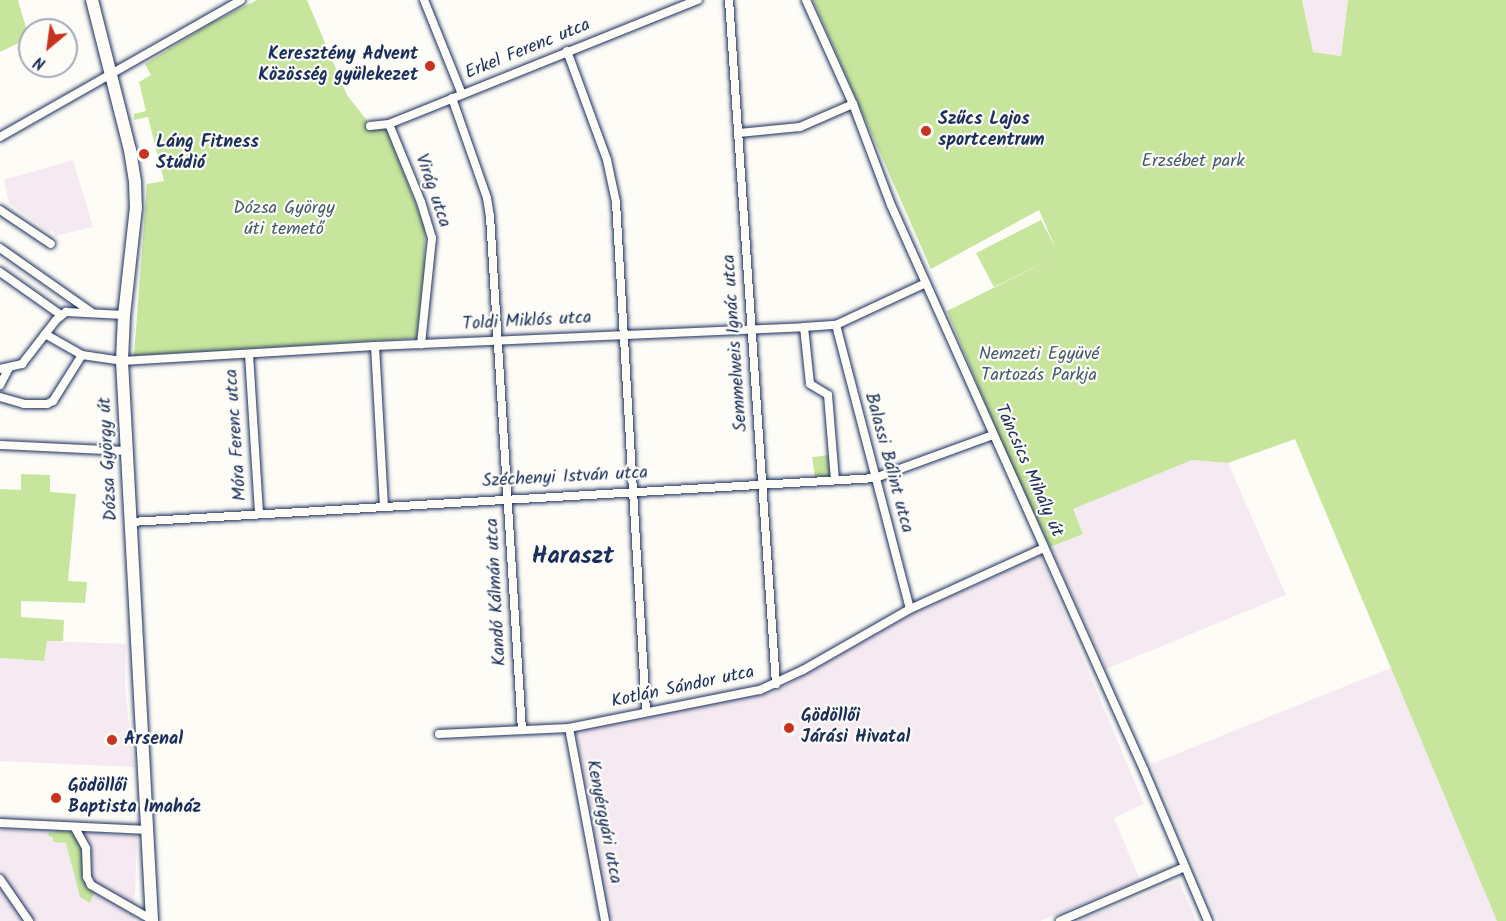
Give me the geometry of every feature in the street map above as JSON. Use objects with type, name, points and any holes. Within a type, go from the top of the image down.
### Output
[{"type":"main road","name":"Dózsa György út","points":[[92,0],[130,150],[135,182],[136,207],[124,315],[122,361],[152,921]]},
{"type":"street","points":[[0,137],[240,0]]},
{"type":"street","points":[[424,0],[462,94]]},
{"type":"street","name":"Erkel Ferenc utca","points":[[370,126],[389,124],[698,0]]},
{"type":"street","name":"Semmelweis Ignác utca","points":[[729,0],[776,684]]},
{"type":"street","name":"Táncsics Mihály út","points":[[806,0],[853,104],[891,205],[1208,921]]},
{"type":"street","points":[[567,51],[612,179],[616,202],[646,712]]},
{"type":"street","name":"Kandó Kálmán utca","points":[[452,98],[489,208],[522,730]]},
{"type":"street","points":[[739,133],[800,128],[853,104]]},
{"type":"street","name":"Virág utca","points":[[389,124],[421,202],[432,238],[422,344]]},
{"type":"street","points":[[0,210],[51,244]]},
{"type":"street","points":[[0,248],[92,312]]},
{"type":"street","points":[[0,272],[61,315]]},
{"type":"street","name":"Toldi Miklós utca","points":[[82,355],[122,361],[375,345],[836,325],[926,283]]},
{"type":"street","points":[[0,386],[4,369],[22,364],[28,359],[45,334],[66,312],[124,315]]},
{"type":"street","name":"Balassi Bálint utca","points":[[836,325],[910,609]]},
{"type":"street","points":[[804,327],[810,384],[828,395],[835,480]]},
{"type":"street","points":[[0,397],[24,404],[47,405],[53,401],[82,355],[45,334]]},
{"type":"street","points":[[375,345],[384,506]]},
{"type":"street","name":"Móra Ferenc utca","points":[[249,354],[259,514]]},
{"type":"street","name":"Széchenyi István utca","points":[[131,522],[875,478],[993,435]]},
{"type":"street","points":[[0,445],[127,451]]},
{"type":"street","name":"Kotlán Sándor utca","points":[[439,734],[569,729],[760,690],[776,684],[910,609],[1044,548]]},
{"type":"street","name":"Kenyérgyári utca","points":[[569,729],[605,921]]},
{"type":"street","points":[[0,823],[130,831],[148,830]]},
{"type":"street","points":[[75,828],[86,848],[87,877],[91,885],[152,921]]},
{"type":"street","points":[[1060,921],[1185,867]]},
{"type":"street","points":[[0,879],[29,921]]},
{"type":"shaded area","points":[[1302,0],[1348,0],[1341,56],[1313,52]]},
{"type":"shaded area","points":[[73,160],[93,227],[55,236],[53,230],[48,232],[9,203],[4,180]]},
{"type":"shaded area","points":[[1192,460],[1228,463],[1286,595],[1106,669],[1050,547],[1083,534],[1072,509]]},
{"type":"shaded area","points":[[1040,556],[1144,804],[1114,818],[1140,880],[1040,921],[608,921],[575,730],[776,691],[912,614]]},
{"type":"shaded area","points":[[47,641],[126,644],[125,689],[134,767],[0,761],[0,658],[44,661]]},
{"type":"shaded area","points":[[1393,667],[1497,921],[1218,921],[1151,764]]},
{"type":"shaded area","points":[[0,829],[56,830],[137,836],[134,921],[0,921]]},
{"type":"shaded area","points":[[1179,881],[1196,921],[1079,921]]},
{"type":"green space","points":[[0,0],[18,0],[23,18],[18,18],[18,43],[0,52]]},
{"type":"green space","name":"Dózsa György úti temető","points":[[257,0],[307,0],[347,95],[369,123],[386,128],[425,228],[424,269],[417,338],[134,356],[147,184],[164,181],[148,117],[134,120],[134,114],[146,111],[139,82],[151,75],[145,64],[210,24]]},
{"type":"green space","points":[[813,0],[1302,0],[1313,52],[1341,56],[1348,0],[1506,0],[1506,921],[1497,921],[1295,439],[1228,463],[1192,460],[1073,509],[1083,534],[1050,547],[1006,453],[947,311],[1060,255],[994,287],[976,253],[1041,220],[1056,249],[1039,210],[931,269]]},
{"type":"green space","points":[[828,455],[831,476],[815,478],[812,457]]},
{"type":"green space","points":[[21,474],[50,475],[50,492],[76,494],[68,581],[87,582],[85,603],[21,601],[21,617],[64,620],[63,641],[47,641],[44,661],[0,658],[0,489],[21,490]]},
{"type":"green space","points":[[56,830],[68,831],[79,839],[94,893],[90,903],[80,897],[66,843],[53,842],[53,837],[48,836],[49,832],[55,833]]},
{"type":"place","name":"Keresztény Advent Közösség gyülekezet","points":[[430,66]]},
{"type":"place","name":"Szűcs Lajos sportcentrum","points":[[926,131]]},
{"type":"place","name":"Láng Fitness Stúdió","points":[[144,154]]},
{"type":"place","name":"Gödöllői Járási Hivatal","points":[[789,728]]},
{"type":"place","name":"Arsenal","points":[[112,740]]},
{"type":"place","name":"Gödöllői Baptista Imaház","points":[[56,798]]},
{"type":"district","name":"Haraszt","points":[[573,557]]},
{"type":"park label","name":"Erzsébet park","points":[[1193,162]]},
{"type":"park label","name":"Nemzeti Együvé Tartozás Parkja","points":[[1039,366]]}]
